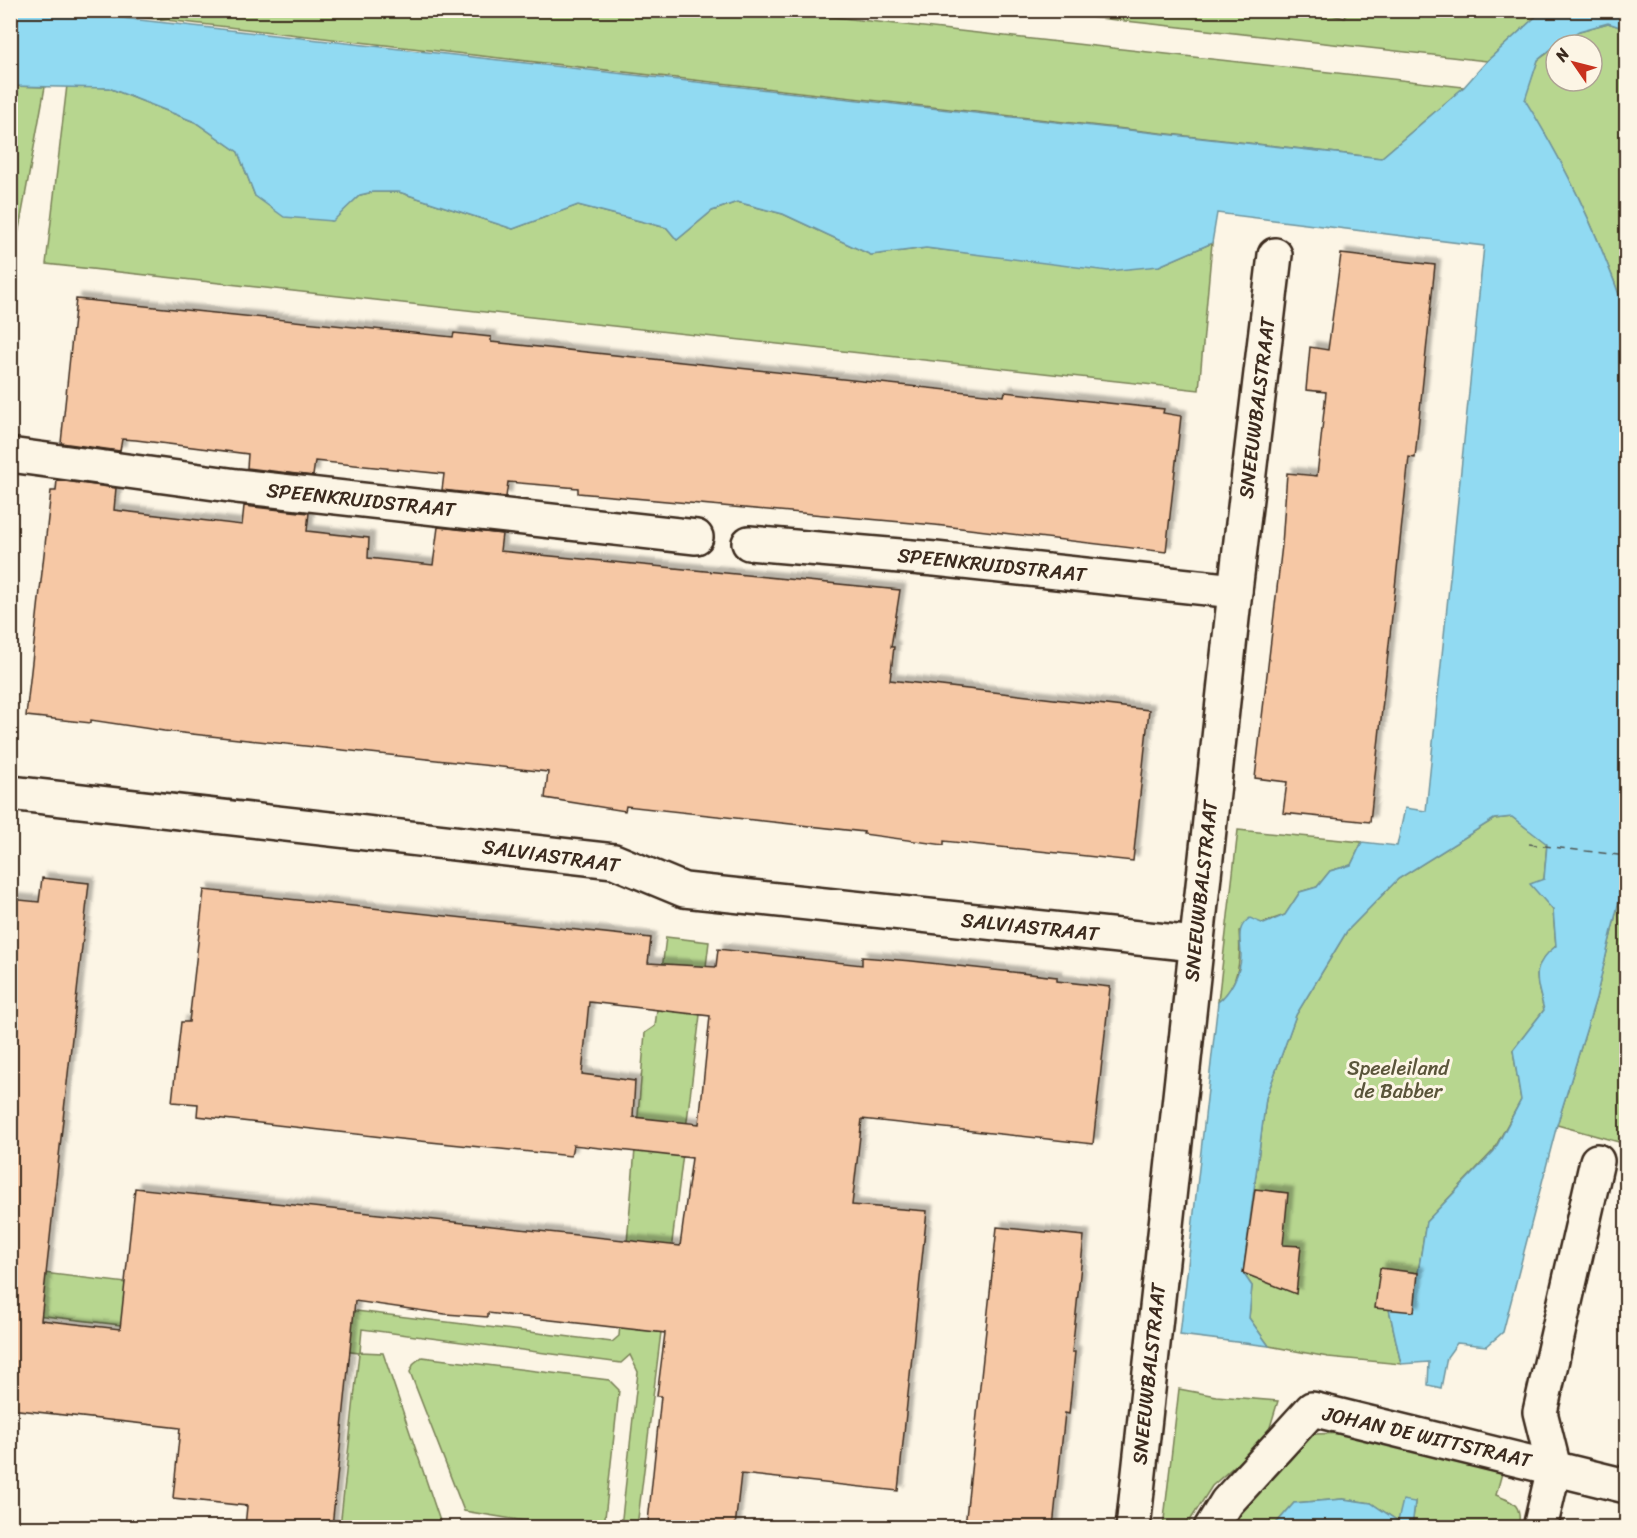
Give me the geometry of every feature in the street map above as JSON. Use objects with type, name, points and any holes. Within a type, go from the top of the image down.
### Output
[{"type":"street","name":"SNEEUWBALSTRAAT","points":[[1133,1527],[1234,591],[1275,255]]},
{"type":"street","name":"SPEENKRUIDSTRAAT","points":[[19,456],[237,486],[696,537]]},
{"type":"street","name":"SPEENKRUIDSTRAAT","points":[[750,543],[935,559],[1234,591]]},
{"type":"street","name":"SALVIASTRAAT","points":[[10,793],[614,861],[684,890],[1195,944]]},
{"type":"street","name":"JOHAN DE WITTSTRAAT","points":[[1554,1468],[1540,1412],[1597,1161]]},
{"type":"street","name":"JOHAN DE WITTSTRAAT","points":[[1211,1527],[1227,1502],[1312,1409],[1626,1486]]},
{"type":"street","points":[[1539,1527],[1554,1468]]},
{"type":"green space","points":[[77,10],[770,10],[1464,87],[1381,158]]},
{"type":"green space","points":[[1312,10],[1345,18],[1347,10],[1542,11],[1487,61],[1035,11]]},
{"type":"green space","points":[[1608,23],[1626,29],[1626,314],[1582,204],[1524,100],[1538,60],[1544,56],[1544,93],[1604,93],[1604,33],[1576,33]]},
{"type":"green space","points":[[67,85],[109,88],[195,122],[238,152],[255,196],[332,221],[360,195],[373,192],[399,192],[513,229],[578,205],[667,228],[677,240],[712,211],[737,202],[783,214],[871,255],[926,248],[1004,257],[1159,266],[1212,243],[1199,390],[46,264]]},
{"type":"green space","points":[[11,86],[45,87],[11,273]]},
{"type":"green space","name":"Speeleiland de Babber","points":[[1512,817],[1547,843],[1544,880],[1531,884],[1553,910],[1556,946],[1542,961],[1537,975],[1544,1010],[1513,1050],[1521,1100],[1493,1151],[1426,1222],[1418,1273],[1389,1309],[1401,1364],[1328,1357],[1269,1346],[1249,1318],[1252,1286],[1243,1273],[1266,1098],[1296,1015],[1347,931],[1398,879],[1494,819]]},
{"type":"green space","points":[[1238,830],[1362,842],[1351,865],[1330,871],[1317,887],[1300,892],[1285,915],[1239,931],[1238,970],[1231,988],[1218,1002]]},
{"type":"green space","points":[[1626,871],[1626,1144],[1557,1125],[1596,998]]},
{"type":"green space","points":[[666,937],[709,942],[637,1527],[621,1527],[638,1372],[630,1355],[621,1363],[362,1329],[360,1352],[383,1353],[442,1527],[340,1527],[359,1353],[11,1312],[11,1269],[612,1342],[619,1336],[645,1033],[655,1026]]},
{"type":"green space","points":[[422,1357],[609,1380],[619,1390],[604,1527],[561,1527],[464,1511],[410,1372],[414,1363]]},
{"type":"green space","points":[[1179,1389],[1216,1396],[1278,1401],[1267,1437],[1212,1486],[1186,1527],[1163,1528]]},
{"type":"green space","points":[[1352,1433],[1502,1473],[1496,1495],[1516,1506],[1519,1514],[1519,1527],[1412,1527],[1415,1502],[1398,1521],[1371,1503],[1343,1499],[1294,1503],[1273,1527],[1227,1528],[1275,1470],[1314,1434]]},
{"type":"water","points":[[11,11],[59,11],[1381,158],[1464,87],[1487,61],[1542,11],[1626,11],[1626,29],[1608,23],[1576,33],[1544,33],[1544,55],[1538,60],[1525,100],[1582,204],[1626,314],[1626,871],[1596,998],[1557,1125],[1503,1332],[1487,1346],[1457,1343],[1447,1357],[1441,1388],[1428,1385],[1429,1362],[1401,1364],[1389,1309],[1418,1273],[1426,1222],[1494,1151],[1521,1100],[1513,1050],[1544,1010],[1537,975],[1542,961],[1556,946],[1553,910],[1530,884],[1544,879],[1547,844],[1512,817],[1494,819],[1398,879],[1347,931],[1296,1015],[1266,1098],[1243,1273],[1252,1286],[1249,1318],[1269,1346],[1180,1335],[1218,1002],[1231,988],[1239,969],[1242,926],[1250,918],[1264,924],[1285,915],[1300,892],[1317,887],[1330,871],[1351,865],[1362,842],[1397,846],[1405,808],[1426,811],[1484,246],[1217,213],[1212,243],[1159,266],[1108,271],[926,248],[871,255],[783,214],[737,202],[712,211],[677,240],[667,228],[578,205],[513,229],[399,192],[373,192],[360,195],[333,221],[284,217],[255,196],[238,152],[195,122],[109,88],[11,86]]},
{"type":"water","points":[[1343,1499],[1371,1503],[1398,1521],[1403,1500],[1415,1502],[1412,1527],[1273,1527],[1294,1503]]},
{"type":"building","points":[[1341,254],[1435,265],[1415,458],[1409,457],[1370,822],[1283,813],[1287,782],[1255,778],[1282,545],[1287,473],[1317,476],[1326,392],[1306,390],[1310,347],[1328,350]]},
{"type":"building","points":[[76,299],[453,337],[454,333],[491,337],[491,342],[1004,396],[1005,392],[1164,409],[1163,413],[1181,416],[1166,552],[935,525],[578,493],[578,488],[508,482],[506,497],[442,490],[444,474],[315,461],[313,476],[247,468],[248,454],[136,440],[122,439],[120,451],[61,443]]},
{"type":"building","points":[[57,480],[116,488],[114,510],[242,525],[244,506],[309,513],[307,531],[369,538],[368,558],[433,565],[438,527],[502,534],[500,551],[900,590],[891,647],[894,647],[890,680],[1149,710],[1133,861],[944,841],[944,845],[863,834],[864,832],[626,806],[625,811],[545,798],[548,772],[164,731],[91,720],[91,723],[26,716],[51,491],[56,491]]},
{"type":"building","points":[[42,878],[89,883],[41,1320],[120,1329],[135,1188],[680,1246],[692,1158],[573,1145],[571,1156],[400,1139],[197,1116],[198,1104],[172,1102],[181,1022],[189,1022],[204,890],[651,938],[648,963],[716,967],[718,949],[862,965],[862,957],[912,961],[1057,977],[1057,981],[1110,987],[1093,1144],[862,1119],[852,1205],[927,1211],[898,1491],[741,1474],[735,1527],[700,1527],[648,1522],[661,1396],[657,1396],[665,1333],[488,1313],[488,1317],[445,1314],[355,1301],[332,1527],[245,1527],[247,1506],[173,1498],[180,1428],[10,1409],[10,899],[39,902]],"holes":[[[589,1002],[710,1016],[699,1124],[633,1117],[635,1081],[582,1074]]]},
{"type":"building","points":[[1255,1189],[1288,1193],[1283,1245],[1301,1246],[1296,1294],[1243,1273]]},
{"type":"building","points":[[997,1227],[1084,1236],[1072,1352],[1075,1352],[1069,1414],[1065,1413],[1053,1527],[965,1527]]},
{"type":"building","points":[[1380,1268],[1418,1273],[1414,1312],[1375,1308]]},
{"type":"ferry route","points":[[1529,844],[1626,856]]}]
